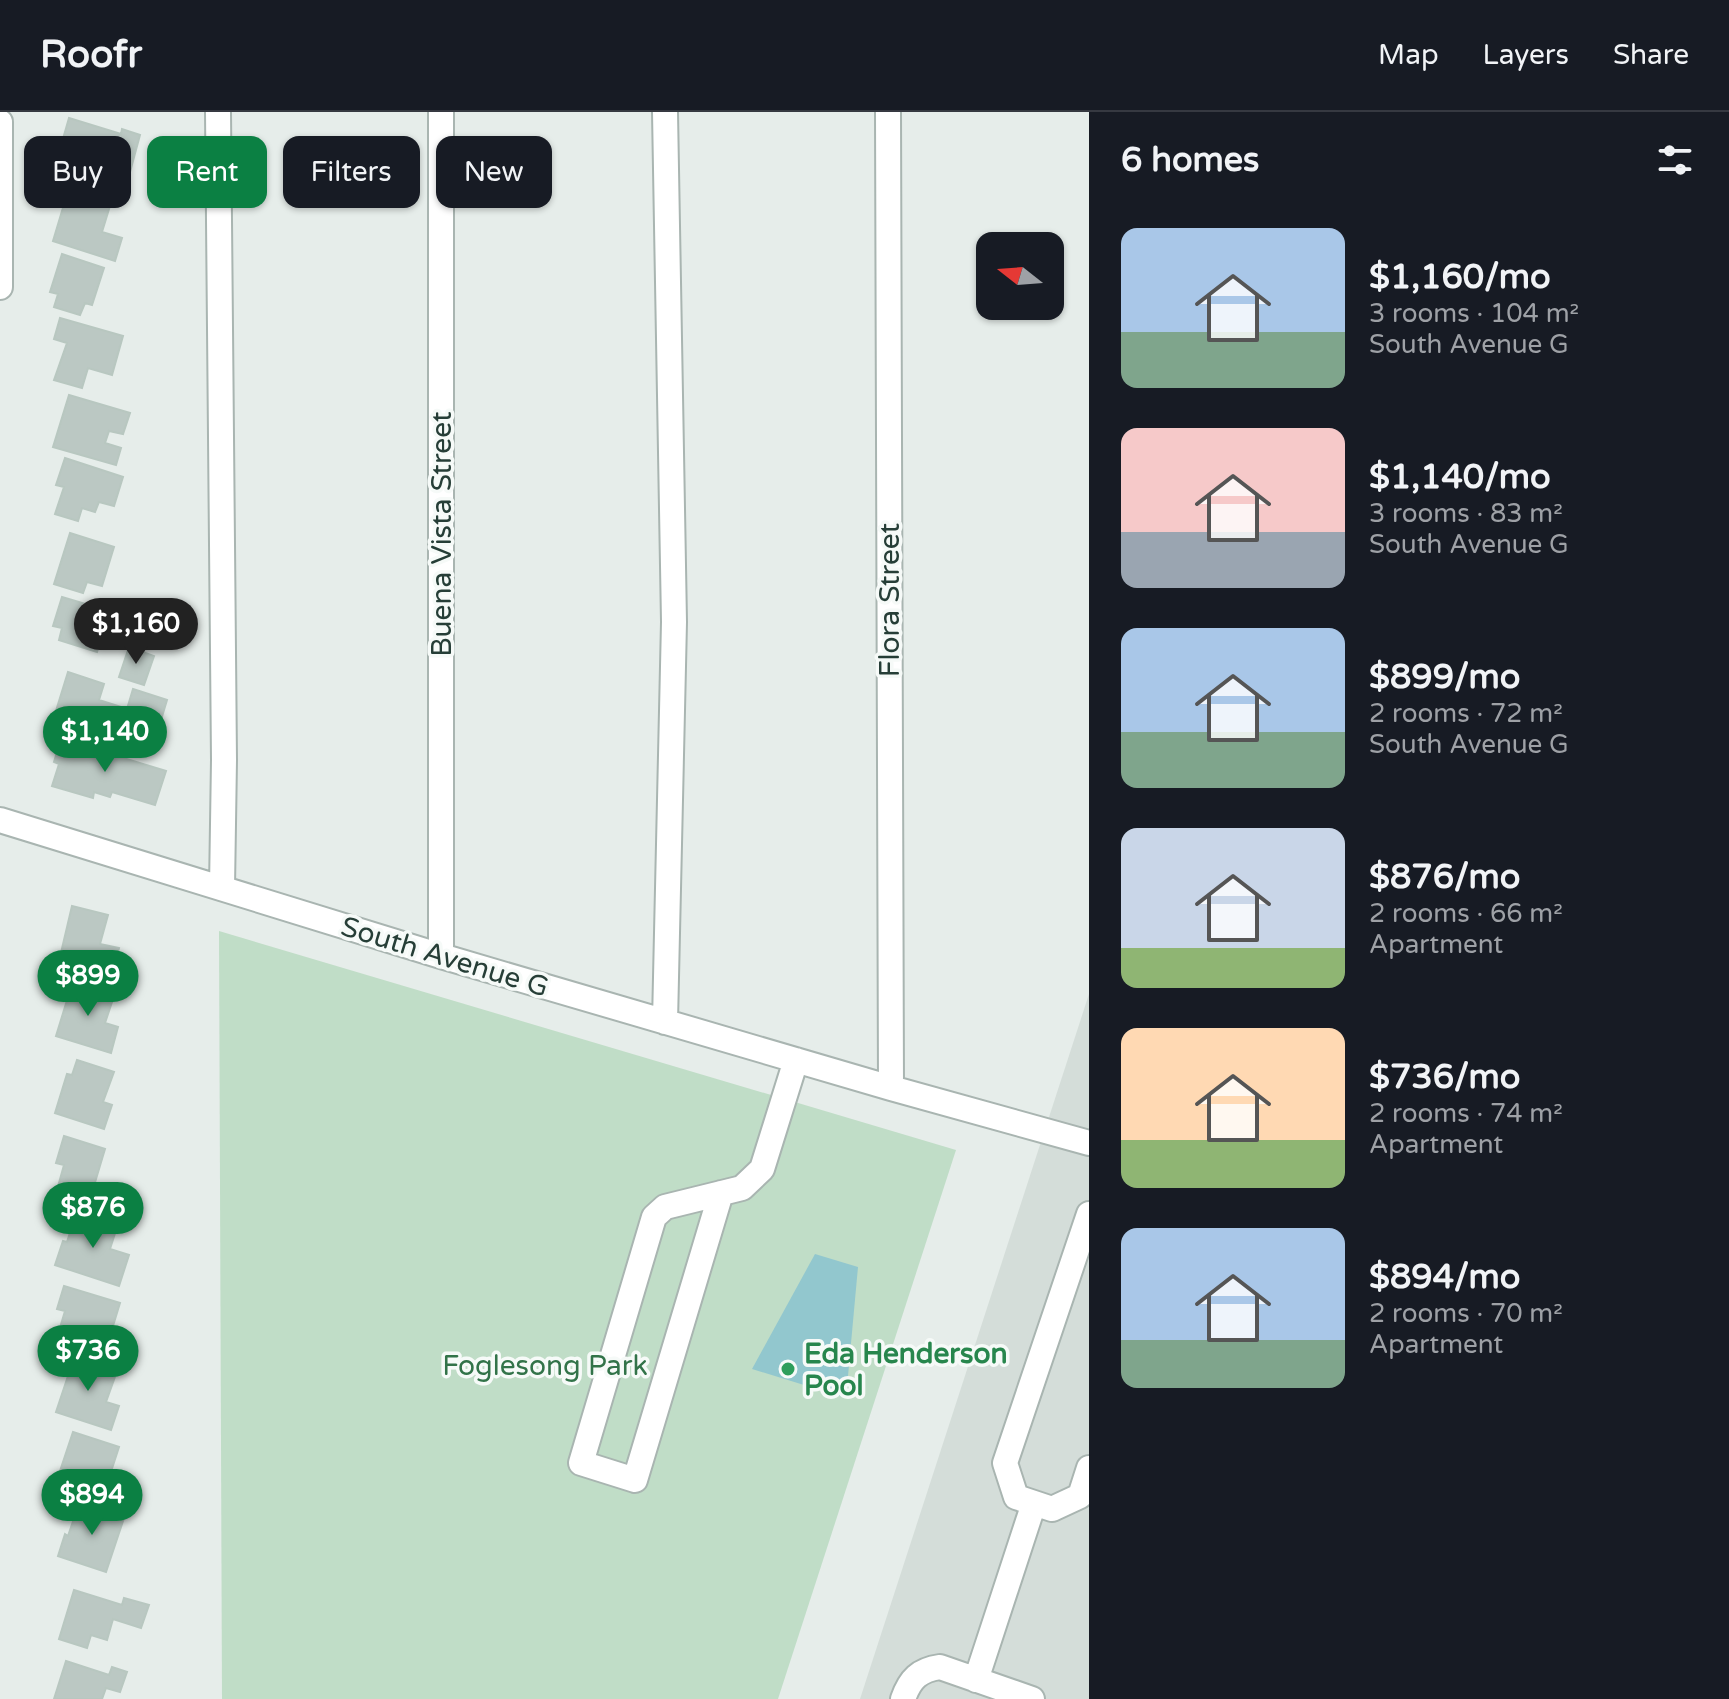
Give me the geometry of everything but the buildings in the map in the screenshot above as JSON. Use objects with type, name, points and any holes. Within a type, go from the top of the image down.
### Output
[{"type":"street","points":[[218,112],[224,760],[222,888]]},
{"type":"street","name":"Buena Vista Street","points":[[441,112],[441,956]]},
{"type":"street","points":[[665,112],[674,622],[665,1022]]},
{"type":"street","name":"Flora Street","points":[[888,112],[891,1088]]},
{"type":"street","points":[[0,122],[0,287]]},
{"type":"street","name":"South Avenue G","points":[[0,820],[441,956],[1089,1143]]},
{"type":"street","points":[[721,1193],[635,1480],[581,1463],[654,1217],[665,1207],[721,1193],[742,1188],[762,1169],[796,1060]]},
{"type":"street","points":[[1089,1214],[1084,1246],[1005,1463],[1016,1497],[1052,1509],[1080,1496],[1089,1468]]},
{"type":"street","points":[[976,1680],[1034,1503]]},
{"type":"street","points":[[903,1699],[907,1686],[925,1669],[940,1667],[1032,1699]]},
{"type":"shaded area","points":[[1089,994],[1089,1699],[860,1699]]},
{"type":"green space","name":"Foglesong Park","points":[[219,931],[956,1150],[778,1699],[222,1699]]},
{"type":"water","points":[[815,1254],[858,1267],[846,1398],[752,1369]]},
{"type":"place","name":"Eda Henderson Pool","points":[[788,1369]]}]
